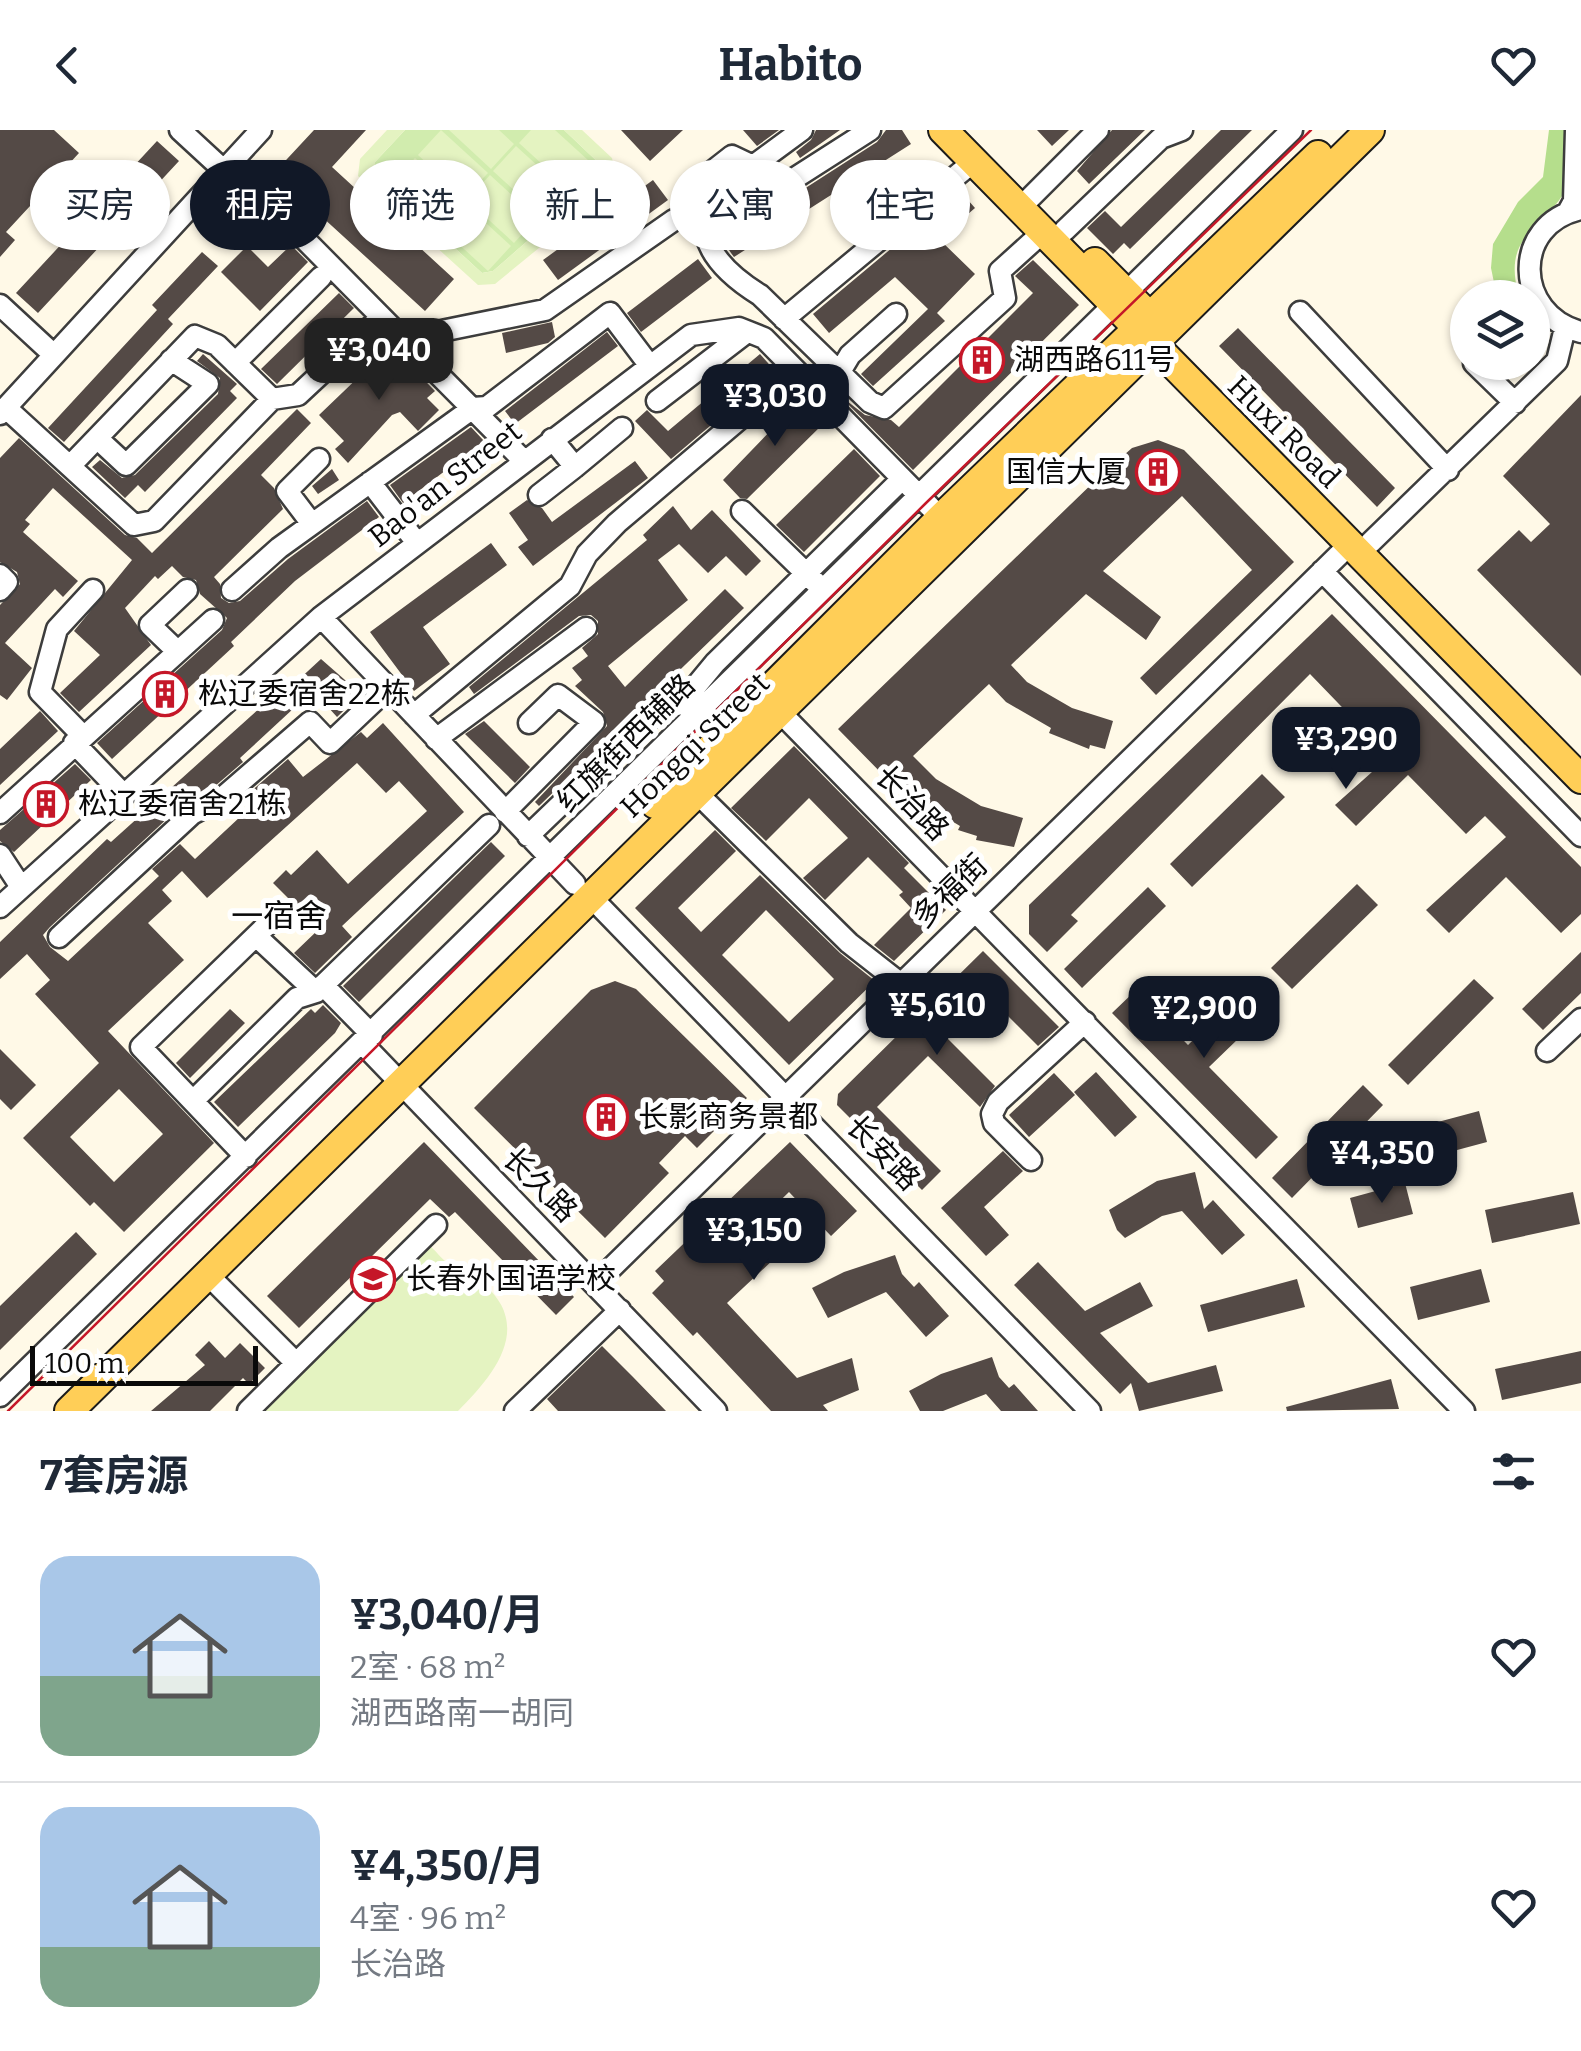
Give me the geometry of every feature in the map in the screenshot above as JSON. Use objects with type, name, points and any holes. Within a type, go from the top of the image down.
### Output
[{"type":"main road","name":"Huxi Road","points":[[943,130],[1052,232],[1360,544],[1581,779]]},
{"type":"main road","name":"Huxi Road","points":[[962,130],[1030,198],[1052,232]]},
{"type":"main road","name":"Hongqi Street","points":[[582,889],[695,791],[778,710],[1344,130]]},
{"type":"main road","name":"Hongqi Street","points":[[44,1411],[392,1078],[582,889],[940,518],[1370,130]]},
{"type":"main road","name":"Huxi Road","points":[[1360,544],[1581,757]]},
{"type":"main road","name":"Hongqi Street","points":[[69,1411],[207,1274],[392,1078]]},
{"type":"street","points":[[180,130],[213,160]]},
{"type":"street","points":[[233,160],[261,130]]},
{"type":"street","points":[[761,160],[802,130]]},
{"type":"street","points":[[870,130],[706,235],[709,246],[739,282],[760,295],[838,375],[884,408],[1006,298],[1000,271],[1052,232],[1161,138],[1182,130]]},
{"type":"street","points":[[1030,198],[1098,130]]},
{"type":"street","name":"红旗街西辅路","points":[[0,1396],[1292,130]]},
{"type":"street","points":[[1573,330],[1542,310],[1528,270],[1542,231],[1574,210],[1576,130]]},
{"type":"street","points":[[784,319],[974,162]]},
{"type":"street","points":[[190,207],[3,411],[134,525],[154,521],[272,399],[298,396],[373,326]]},
{"type":"street","points":[[406,338],[546,310],[670,223]]},
{"type":"street","points":[[317,250],[524,461]]},
{"type":"street","points":[[235,363],[321,277]]},
{"type":"street","points":[[0,305],[54,355]]},
{"type":"street","points":[[1300,312],[1448,470]]},
{"type":"street","points":[[232,590],[312,524],[473,408],[487,407],[610,313],[650,366]]},
{"type":"street","points":[[838,375],[850,355],[896,314]]},
{"type":"street","name":"Bao'an Street","points":[[0,907],[321,617],[691,335],[716,328],[747,332]]},
{"type":"street","name":"多福街","points":[[595,1284],[1322,571],[1448,470],[1557,361],[1573,330]]},
{"type":"street","points":[[657,402],[747,332],[764,338],[940,518]]},
{"type":"street","points":[[70,466],[195,336],[217,346],[272,399]]},
{"type":"street","points":[[97,438],[126,465],[208,384],[171,360]]},
{"type":"street","points":[[414,715],[570,586],[587,554],[618,523],[796,372]]},
{"type":"street","points":[[1492,380],[1515,402]]},
{"type":"street","points":[[539,495],[622,428]]},
{"type":"street","points":[[552,440],[575,467]]},
{"type":"street","points":[[312,524],[287,491],[319,459]]},
{"type":"street","points":[[528,836],[660,709],[681,704],[707,678],[715,663],[902,479]]},
{"type":"street","points":[[370,482],[418,543]]},
{"type":"street","points":[[742,511],[823,591]]},
{"type":"street","points":[[1322,571],[1581,836]]},
{"type":"street","points":[[0,576],[7,582],[0,590]]},
{"type":"street","points":[[93,590],[58,629],[40,692],[124,795]]},
{"type":"street","points":[[178,651],[150,625],[187,590]]},
{"type":"street","name":"长安路","points":[[321,617],[436,739],[497,818],[528,836],[582,889],[1090,1411]]},
{"type":"street","points":[[0,813],[213,620]]},
{"type":"street","points":[[436,739],[586,628]]},
{"type":"street","points":[[59,937],[192,814],[222,798],[310,722],[330,744],[388,688]]},
{"type":"street","points":[[246,1157],[193,1101],[296,998],[319,988],[594,722],[558,695],[530,723]]},
{"type":"street","name":"长治路","points":[[778,710],[1464,1411]]},
{"type":"street","points":[[695,791],[849,943],[900,983]]},
{"type":"street","points":[[0,855],[22,888]]},
{"type":"street","name":"长久路","points":[[193,1101],[141,1047],[263,929],[367,1040],[392,1078],[716,1411]]},
{"type":"street","points":[[1547,1051],[1581,1019]]},
{"type":"street","points":[[1031,1160],[994,1123],[992,1114],[998,1102],[1084,1022]]},
{"type":"street","points":[[248,1411],[436,1225]]},
{"type":"street","points":[[207,1274],[296,1364]]},
{"type":"street","points":[[515,1411],[620,1310]]},
{"type":"green space","points":[[387,130],[405,130],[377,160],[360,159]]},
{"type":"green space","points":[[405,130],[564,130],[596,160],[510,160],[510,250],[517,250],[493,271],[482,273],[457,250],[490,250],[490,160],[377,160]]},
{"type":"green space","points":[[441,130],[474,160],[423,160],[418,155]]},
{"type":"green space","points":[[449,130],[499,130],[514,144],[491,169],[490,160],[481,160]]},
{"type":"green space","points":[[531,130],[555,130],[588,160],[538,160],[519,143]]},
{"type":"green space","points":[[564,130],[582,130],[612,158],[596,160]]},
{"type":"green space","points":[[1549,130],[1571,130],[1572,163],[1564,193],[1519,247],[1516,280],[1493,280],[1493,244],[1518,202],[1543,177]]},
{"type":"green space","points":[[516,146],[531,160],[510,160],[510,187],[493,171]]},
{"type":"green space","points":[[490,175],[510,193],[510,239],[490,221]]},
{"type":"green space","points":[[490,227],[510,247],[488,271],[465,250],[490,250]]},
{"type":"green space","points":[[439,250],[457,250],[482,273],[493,271],[517,250],[536,250],[495,284],[478,285]]},
{"type":"green space","points":[[430,1246],[450,1265],[480,1281],[497,1298],[505,1315],[504,1349],[496,1366],[458,1411],[261,1411]]},
{"type":"building","points":[[0,130],[54,130],[79,153],[73,160],[30,160],[30,206],[6,232],[15,240],[0,257]]},
{"type":"building","points":[[314,130],[366,130],[332,167],[350,184],[350,242],[330,224],[330,160],[286,160]]},
{"type":"building","points":[[621,130],[683,130],[650,161]]},
{"type":"building","points":[[743,130],[779,130],[757,146]]},
{"type":"building","points":[[816,130],[840,130],[800,158],[796,152],[811,140]]},
{"type":"building","points":[[886,130],[902,130],[911,144],[886,160],[849,160],[877,142]]},
{"type":"building","points":[[1037,130],[1069,130],[1052,146]]},
{"type":"building","points":[[1112,130],[1145,130],[1089,184],[1077,171]]},
{"type":"building","points":[[1221,130],[1252,130],[1130,249],[1124,243],[1113,254],[1087,228],[1105,211],[1121,227]]},
{"type":"building","points":[[157,141],[179,161],[170,171],[170,160],[139,160]]},
{"type":"building","points":[[830,172],[830,196],[810,208],[810,185]]},
{"type":"building","points":[[653,180],[668,200],[650,213]]},
{"type":"building","points":[[56,250],[96,250],[38,313],[16,293]]},
{"type":"building","points":[[243,250],[251,250],[268,267],[286,250],[296,250],[308,262],[260,311],[221,272]]},
{"type":"building","points":[[358,250],[422,250],[454,279],[425,311]]},
{"type":"building","points":[[557,250],[599,250],[558,280],[543,260]]},
{"type":"building","points":[[889,250],[950,250],[975,274],[937,313],[945,321],[873,386],[861,374],[928,309],[895,277],[829,333],[813,314]]},
{"type":"building","points":[[202,252],[218,266],[168,319],[173,324],[64,442],[48,428],[157,310],[152,305]]},
{"type":"building","points":[[698,259],[712,278],[641,332],[627,313]]},
{"type":"building","points":[[1033,260],[1079,305],[913,470],[838,394],[865,415],[891,420],[899,427],[1033,293],[1015,276]]},
{"type":"building","points":[[339,293],[354,308],[277,384],[261,369]]},
{"type":"building","points":[[552,322],[555,337],[548,343],[506,353],[502,333]]},
{"type":"building","points":[[1238,328],[1395,488],[1377,507],[1219,346]]},
{"type":"building","points":[[607,332],[618,346],[515,424],[505,411]]},
{"type":"building","points":[[391,346],[435,391],[427,398],[439,410],[418,431],[400,412],[392,415],[348,463],[335,449],[344,441],[319,415]]},
{"type":"building","points":[[203,354],[237,384],[230,391],[237,398],[145,492],[138,485],[125,498],[92,467],[100,460],[122,478],[135,475],[218,394],[220,378],[197,361]]},
{"type":"building","points":[[760,354],[775,371],[671,459],[635,421],[647,410],[668,431]]},
{"type":"building","points":[[1581,395],[1581,676],[1477,570],[1519,530],[1531,542],[1550,524],[1503,476]]},
{"type":"building","points":[[803,397],[826,421],[747,499],[740,498],[723,480]]},
{"type":"building","points":[[297,409],[311,423],[261,475],[274,488],[283,509],[214,577],[220,584],[221,598],[229,603],[240,601],[288,559],[367,501],[379,517],[295,581],[231,642],[234,646],[112,759],[97,743],[222,630],[227,618],[200,594],[196,580],[183,577],[172,566],[158,579],[155,576],[125,608],[151,645],[79,712],[60,693],[100,655],[74,631],[132,560],[53,488],[25,520],[30,524],[23,532],[78,581],[63,597],[55,589],[5,643],[32,668],[7,700],[0,695],[0,605],[20,584],[17,572],[0,562],[0,458],[19,438],[125,535],[137,538],[152,553]]},
{"type":"building","points":[[471,427],[484,441],[403,503],[390,485]]},
{"type":"building","points":[[1158,440],[1184,450],[1294,562],[1156,695],[1140,678],[1252,570],[1182,496],[1103,571],[1161,617],[1146,640],[1086,594],[1011,665],[1027,682],[1072,708],[1113,721],[1105,749],[1090,745],[1089,749],[1049,733],[1051,728],[1006,702],[989,684],[913,756],[936,779],[981,806],[1023,818],[1014,847],[976,840],[977,836],[958,830],[960,826],[915,799],[895,779],[891,783],[838,729],[1099,477],[1132,448]]},
{"type":"building","points":[[854,449],[880,476],[804,552],[776,525]]},
{"type":"building","points":[[635,461],[648,478],[533,566],[518,547],[528,540],[509,513],[527,500],[542,508],[552,522]]},
{"type":"building","points":[[332,469],[339,480],[318,494],[312,486]]},
{"type":"building","points":[[673,506],[691,530],[712,510],[761,561],[746,576],[726,556],[708,573],[679,544],[658,560],[688,600],[608,666],[625,687],[725,589],[744,608],[539,806],[535,802],[607,726],[603,712],[575,686],[582,680],[572,668],[588,656],[582,648],[598,634],[598,621],[591,615],[579,616],[474,694],[469,687],[647,540],[643,535]]},
{"type":"building","points":[[491,543],[507,565],[423,627],[450,664],[414,691],[370,632]]},
{"type":"building","points":[[1332,614],[1581,867],[1581,914],[1561,933],[1506,877],[1449,933],[1426,910],[1506,837],[1485,816],[1466,834],[1408,775],[1356,826],[1335,805],[1409,739],[1385,714],[1366,732],[1310,674],[1071,915],[1078,921],[1047,952],[1029,934],[1029,905]]},
{"type":"building","points":[[321,659],[361,694],[337,717],[318,696],[312,702],[307,696],[240,758],[243,762],[214,787],[183,804],[50,927],[43,935],[50,947],[68,961],[159,876],[152,869],[180,844],[195,859],[257,801],[249,793],[288,759],[303,777],[361,732],[367,738],[383,723],[464,812],[342,926],[352,937],[315,973],[294,953],[319,929],[273,883],[286,870],[291,875],[317,850],[348,884],[427,811],[399,781],[386,793],[357,763],[207,898],[182,871],[162,890],[172,901],[148,923],[184,960],[108,1031],[214,1143],[124,1232],[94,1202],[90,1206],[23,1138],[99,1063],[35,994],[50,980],[27,954],[0,979],[0,942],[107,839],[111,842],[291,680],[295,683]],"holes":[[[119,1089],[163,1134],[114,1182],[70,1137]]]},
{"type":"building","points":[[40,711],[58,731],[0,785],[0,749]]},
{"type":"building","points":[[484,721],[530,767],[515,783],[465,734]]},
{"type":"building","points":[[794,746],[909,863],[904,868],[946,910],[894,961],[874,945],[911,908],[899,895],[903,892],[868,857],[825,900],[803,878],[848,838],[809,798],[766,841],[731,808]]},
{"type":"building","name":"松辽委宿舍21栋","points":[[75,764],[91,780],[14,852],[0,841],[0,830]]},
{"type":"building","points":[[1262,774],[1285,797],[1192,887],[1170,864]]},
{"type":"building","points":[[715,830],[736,851],[678,908],[701,932],[760,875],[840,953],[875,981],[789,1065],[635,908]],"holes":[[[766,910],[834,979],[789,1022],[722,955]]]},
{"type":"building","points":[[491,842],[505,856],[359,1002],[343,986]]},
{"type":"building","points":[[1357,884],[1378,905],[1292,989],[1271,968]]},
{"type":"building","points":[[1148,887],[1166,906],[1082,988],[1064,969]]},
{"type":"building","points":[[983,951],[1059,1027],[1038,1046],[988,996],[947,1038],[995,1086],[980,1107],[928,1056],[877,1107],[941,1171],[922,1190],[837,1105],[838,1094]]},
{"type":"building","points":[[1581,952],[1581,993],[1543,1030],[1522,1009]]},
{"type":"building","points":[[1474,979],[1494,998],[1408,1085],[1388,1065]]},
{"type":"building","name":"长影商务景都","points":[[615,981],[636,989],[747,1098],[697,1148],[685,1136],[659,1163],[669,1173],[605,1238],[474,1108],[591,990]]},
{"type":"building","points":[[1247,987],[1269,1009],[1209,1067],[1278,1137],[1256,1159],[1112,1013],[1135,991],[1188,1045]]},
{"type":"building","points":[[323,1005],[341,1023],[335,1033],[238,1127],[214,1102],[311,1009],[315,1013]]},
{"type":"building","points":[[230,1009],[245,1023],[190,1078],[176,1063]]},
{"type":"building","points":[[0,1049],[36,1085],[11,1110],[0,1099]]},
{"type":"building","points":[[1096,1072],[1137,1117],[1115,1137],[1074,1092]]},
{"type":"building","points":[[1054,1073],[1075,1095],[1029,1137],[1009,1115]]},
{"type":"building","points":[[1363,1085],[1383,1105],[1292,1198],[1272,1178]]},
{"type":"building","points":[[1479,1111],[1487,1142],[1431,1157],[1423,1126]]},
{"type":"building","points":[[424,1142],[574,1297],[556,1315],[455,1212],[449,1217],[430,1199],[299,1328],[267,1296]]},
{"type":"building","points":[[790,1142],[857,1211],[831,1236],[789,1192],[750,1230],[776,1257],[727,1303],[797,1378],[852,1358],[859,1390],[823,1405],[828,1411],[771,1411],[697,1332],[693,1336],[652,1293],[664,1281],[655,1271]]},
{"type":"building","points":[[1003,1151],[1023,1171],[984,1207],[1009,1235],[986,1256],[941,1208]]},
{"type":"building","points":[[1195,1172],[1204,1209],[1213,1200],[1245,1235],[1222,1255],[1182,1211],[1162,1216],[1125,1238],[1117,1230],[1109,1210],[1157,1181]]},
{"type":"building","points":[[1405,1183],[1413,1214],[1358,1228],[1350,1198]]},
{"type":"building","points":[[1573,1192],[1580,1224],[1492,1243],[1485,1210]]},
{"type":"building","points":[[76,1232],[97,1254],[0,1350],[0,1306]]},
{"type":"building","points":[[895,1255],[902,1274],[914,1287],[919,1282],[949,1316],[926,1337],[886,1292],[828,1318],[812,1288],[844,1272]]},
{"type":"building","points":[[1038,1262],[1085,1311],[1140,1282],[1153,1306],[1100,1333],[1148,1383],[1216,1365],[1223,1391],[1139,1411],[1131,1383],[1120,1394],[1014,1285]]},
{"type":"building","points":[[1481,1269],[1490,1302],[1418,1320],[1410,1287]]},
{"type":"building","points":[[1297,1279],[1305,1307],[1208,1332],[1200,1305]]},
{"type":"building","points":[[209,1341],[225,1358],[240,1343],[265,1368],[249,1384],[243,1378],[210,1411],[151,1411],[205,1365],[195,1355]]},
{"type":"building","points":[[602,1346],[666,1411],[558,1411],[547,1399]]},
{"type":"building","points":[[1581,1351],[1581,1383],[1502,1400],[1495,1369]]},
{"type":"building","points":[[992,1357],[999,1377],[1009,1388],[1014,1384],[1038,1411],[1001,1411],[986,1394],[943,1411],[920,1411],[909,1391],[941,1374]]},
{"type":"building","points":[[1391,1379],[1399,1409],[1287,1411],[1286,1407]]},
{"type":"tram line","points":[[8,1411],[926,503],[1311,130]]},
{"type":"place","name":"湖西路611号","points":[[982,360]]},
{"type":"place","name":"国信大厦","points":[[1158,472]]},
{"type":"place","name":"松辽委宿舍22栋","points":[[165,694]]},
{"type":"place","name":"松辽委宿舍21栋","points":[[46,804]]},
{"type":"place","name":"长影商务景都","points":[[606,1117]]},
{"type":"place","name":"长春外国语学校","points":[[373,1279]]},
{"type":"district","name":"一宿舍","points":[[279,916]]}]
